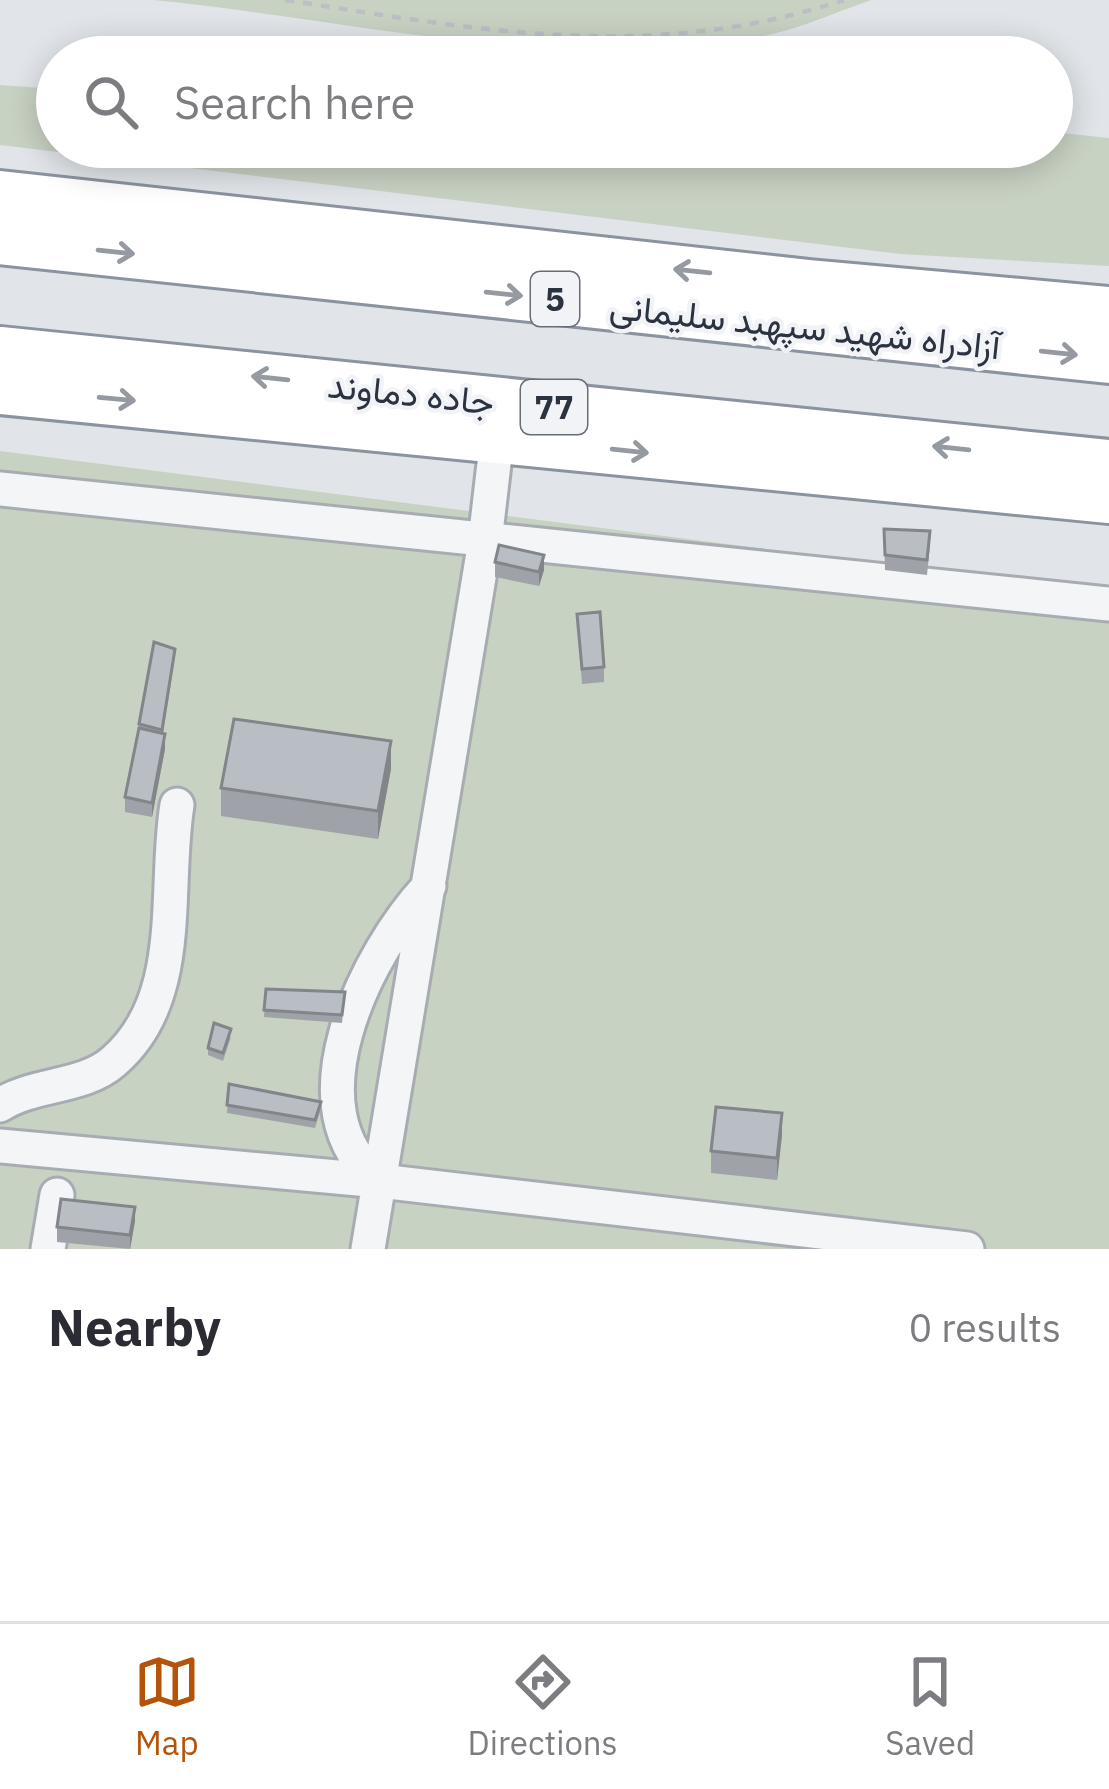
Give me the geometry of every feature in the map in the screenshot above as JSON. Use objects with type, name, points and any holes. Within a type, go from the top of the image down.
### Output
[{"type":"highway","name":"آزادراه شهید سپهبد سلیمانی","points":[[0,195],[785,282],[1109,311]]},
{"type":"highway","name":"آزادراه شهید سپهبد سلیمانی","points":[[0,240],[1109,359]]},
{"type":"highway","name":"جاده دماوند","points":[[0,351],[1109,464]]},
{"type":"highway","name":"جاده دماوند","points":[[0,390],[1109,500]]},
{"type":"street","points":[[368,1249],[485,541],[497,437]]},
{"type":"street","points":[[0,490],[1109,604]]},
{"type":"street","points":[[0,1105],[17,1094],[111,1064],[154,1004],[171,930],[177,805]]},
{"type":"street","points":[[380,1181],[351,1155],[335,1099],[350,1020],[374,962],[398,920],[429,886]]},
{"type":"street","points":[[1,1153],[380,1181],[967,1249]]},
{"type":"street","points":[[48,1249],[57,1195]]},
{"type":"path","points":[[285,0],[565,36]]},
{"type":"path","points":[[694,36],[844,0]]},
{"type":"green space","points":[[153,0],[871,0],[758,36],[430,36]]},
{"type":"green space","points":[[0,85],[36,88],[36,149],[0,145]]},
{"type":"green space","points":[[1073,134],[1109,138],[1109,266],[900,254],[190,168],[1073,168]]},
{"type":"green space","points":[[0,451],[1109,593],[1109,1249],[0,1249]]},
{"type":"building","points":[[884,529],[930,531],[927,560],[885,555]]},
{"type":"building","points":[[499,545],[544,555],[539,572],[495,562]]},
{"type":"building","points":[[600,612],[604,667],[582,669],[577,614]]},
{"type":"building","points":[[154,642],[175,649],[162,730],[139,724]]},
{"type":"building","points":[[234,719],[391,741],[378,811],[221,788]]},
{"type":"building","points":[[139,728],[165,734],[152,803],[125,797]]},
{"type":"building","points":[[266,989],[345,992],[342,1015],[264,1010]]},
{"type":"building","points":[[214,1023],[231,1029],[223,1053],[208,1048]]},
{"type":"building","points":[[229,1084],[321,1102],[315,1120],[227,1105]]},
{"type":"building","points":[[716,1107],[782,1113],[777,1158],[711,1151]]},
{"type":"building","points":[[61,1199],[135,1207],[130,1235],[57,1227]]}]
